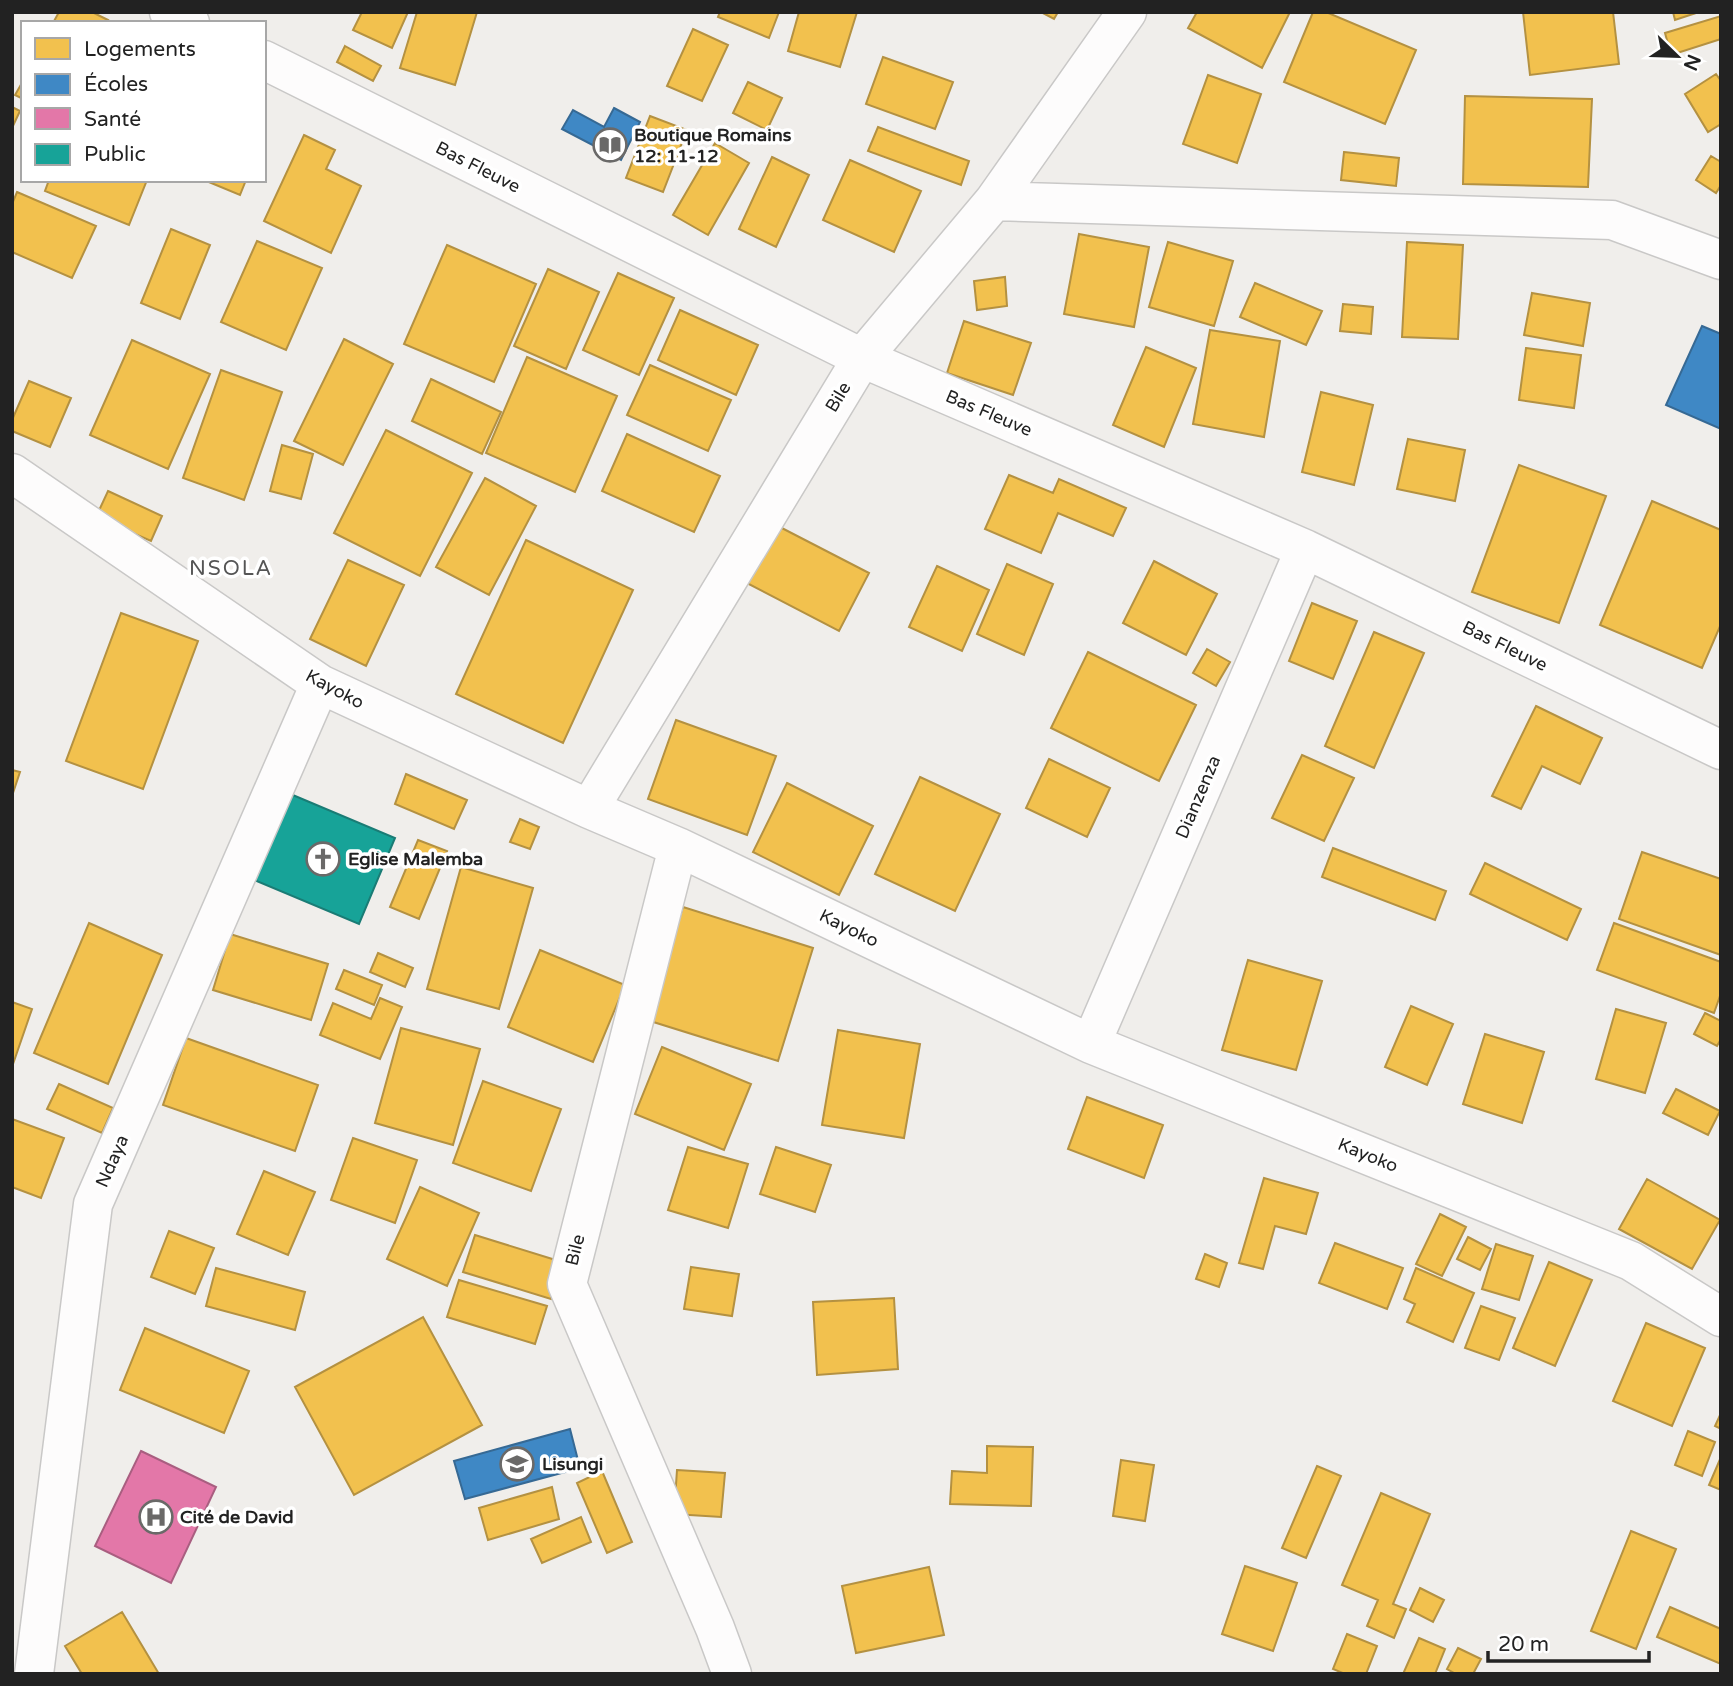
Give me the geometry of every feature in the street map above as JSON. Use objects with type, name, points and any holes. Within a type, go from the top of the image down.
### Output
[{"type":"street","points":[[169,12],[186,21]]},
{"type":"street","name":"Bile","points":[[589,809],[862,358],[994,201],[1127,12]]},
{"type":"street","name":"Bas Fleuve","points":[[266,61],[862,358],[1306,549],[1721,750]]},
{"type":"street","points":[[994,201],[1612,220],[1721,260]]},
{"type":"street","name":"Kayoko","points":[[12,473],[320,684],[589,809],[678,847],[1091,1044],[1632,1261],[1719,1309]]},
{"type":"street","name":"Dianzenza","points":[[1091,1044],[1306,549]]},
{"type":"street","name":"Ndaya","points":[[34,1674],[93,1204],[320,684]]},
{"type":"street","name":"Bile","points":[[678,847],[567,1284],[715,1628],[732,1674]]},
{"type":"building: Logements","points":[[59,12],[92,12],[108,20],[107,21],[54,21]]},
{"type":"building: Logements","points":[[362,12],[408,12],[392,48],[353,30]]},
{"type":"building: Logements","points":[[417,12],[477,12],[455,85],[400,68]]},
{"type":"building: Logements","points":[[720,12],[779,12],[769,38],[718,17]]},
{"type":"building: Logements","points":[[799,12],[857,12],[840,67],[788,51]]},
{"type":"building: Logements","points":[[1041,12],[1058,12],[1054,19]]},
{"type":"building: Logements","points":[[1197,12],[1290,12],[1262,68],[1188,28]]},
{"type":"building: Logements","points":[[1313,12],[1326,12],[1416,50],[1385,124],[1284,82]]},
{"type":"building: Logements","points":[[1523,12],[1613,12],[1619,64],[1530,75]]},
{"type":"building: Logements","points":[[1673,12],[1699,12],[1675,20]]},
{"type":"building: Logements","points":[[1721,16],[1721,39],[1671,55],[1665,33]]},
{"type":"building: Logements","points":[[693,29],[728,45],[702,101],[667,86]]},
{"type":"building: Logements","points":[[345,46],[381,66],[373,81],[337,62]]},
{"type":"building: Logements","points":[[883,57],[953,82],[935,129],[866,104]]},
{"type":"building: Logements","points":[[1716,74],[1721,81],[1721,124],[1708,132],[1685,94]]},
{"type":"building: Logements","points":[[1208,75],[1261,94],[1237,163],[1183,144]]},
{"type":"building: Logements","points":[[748,82],[782,98],[767,130],[733,113]]},
{"type":"building: Logements","points":[[21,84],[21,98],[15,95]]},
{"type":"building: Logements","points":[[1465,96],[1592,99],[1588,187],[1463,184]]},
{"type":"building: Logements","points":[[12,107],[20,111],[12,128]]},
{"type":"building: Logements","points":[[650,116],[687,130],[663,192],[626,178]]},
{"type":"building: Logements","points":[[878,127],[969,161],[961,185],[868,151]]},
{"type":"building: Logements","points":[[304,135],[335,150],[326,169],[361,186],[331,253],[264,221]]},
{"type":"building: Logements","points":[[715,143],[749,163],[708,235],[673,215]]},
{"type":"building: Logements","points":[[1344,152],[1399,158],[1396,186],[1341,180]]},
{"type":"building: Logements","points":[[1711,156],[1721,162],[1721,185],[1716,193],[1696,180]]},
{"type":"building: Logements","points":[[772,157],[809,175],[776,247],[739,229]]},
{"type":"building: Logements","points":[[850,160],[921,191],[894,252],[823,220]]},
{"type":"building: Logements","points":[[48,182],[146,182],[129,225],[45,191]]},
{"type":"building: Logements","points":[[209,182],[245,182],[240,195]]},
{"type":"building: Logements","points":[[17,192],[96,226],[72,278],[12,252],[12,204]]},
{"type":"building: Logements","points":[[171,229],[210,245],[180,319],[141,303]]},
{"type":"building: Logements","points":[[1079,234],[1149,247],[1134,327],[1064,314]]},
{"type":"building: Logements","points":[[257,241],[322,268],[286,350],[221,322]]},
{"type":"building: Logements","points":[[1168,242],[1233,261],[1214,326],[1149,307]]},
{"type":"building: Logements","points":[[1407,242],[1463,245],[1458,339],[1402,337]]},
{"type":"building: Logements","points":[[447,245],[536,284],[494,382],[404,344]]},
{"type":"building: Logements","points":[[548,269],[599,292],[566,369],[514,346]]},
{"type":"building: Logements","points":[[618,273],[674,298],[639,375],[583,350]]},
{"type":"building: Logements","points":[[1005,277],[1007,306],[977,310],[974,281]]},
{"type":"building: Logements","points":[[1255,283],[1322,311],[1306,345],[1240,317]]},
{"type":"building: Logements","points":[[1532,293],[1590,303],[1583,346],[1524,335]]},
{"type":"building: Logements","points":[[1343,304],[1373,307],[1371,334],[1340,331]]},
{"type":"building: Logements","points":[[680,310],[758,345],[736,395],[658,360]]},
{"type":"building: Logements","points":[[964,321],[1031,343],[1013,395],[947,373]]},
{"type":"building: Logements","points":[[1210,330],[1280,341],[1264,437],[1193,424]]},
{"type":"building: Logements","points":[[344,339],[393,364],[343,465],[294,441]]},
{"type":"building: Logements","points":[[132,340],[210,374],[168,469],[90,435]]},
{"type":"building: Logements","points":[[1146,347],[1196,368],[1164,447],[1113,425]]},
{"type":"building: Logements","points":[[1526,348],[1581,355],[1574,408],[1519,400]]},
{"type":"building: Logements","points":[[527,357],[617,396],[575,492],[486,453]]},
{"type":"building: Logements","points":[[650,365],[731,400],[708,451],[627,415]]},
{"type":"building: Logements","points":[[221,370],[282,392],[244,500],[183,478]]},
{"type":"building: Logements","points":[[431,379],[501,412],[482,454],[412,421]]},
{"type":"building: Logements","points":[[29,381],[71,398],[50,447],[12,431],[12,420]]},
{"type":"building: Logements","points":[[1321,392],[1373,405],[1354,485],[1302,472]]},
{"type":"building: Logements","points":[[386,430],[472,473],[420,576],[334,533]]},
{"type":"building: Logements","points":[[627,434],[720,476],[694,532],[602,491]]},
{"type":"building: Logements","points":[[1408,439],[1465,450],[1455,501],[1397,489]]},
{"type":"building: Logements","points":[[282,445],[313,454],[301,499],[270,491]]},
{"type":"building: Logements","points":[[1519,465],[1606,496],[1559,623],[1472,592]]},
{"type":"building: Logements","points":[[1009,475],[1053,493],[1059,479],[1126,508],[1113,536],[1058,513],[1041,553],[985,529]]},
{"type":"building: Logements","points":[[485,478],[536,506],[489,595],[436,567]]},
{"type":"building: Logements","points":[[108,491],[162,516],[151,541],[96,517]]},
{"type":"building: Logements","points":[[1652,501],[1721,530],[1721,624],[1702,668],[1600,625]]},
{"type":"building: Logements","points":[[774,524],[869,573],[839,631],[743,581]]},
{"type":"building: Logements","points":[[526,540],[633,590],[563,743],[456,694]]},
{"type":"building: Logements","points":[[348,560],[404,585],[366,666],[310,639]]},
{"type":"building: Logements","points":[[1154,561],[1217,594],[1186,655],[1123,623]]},
{"type":"building: Logements","points":[[1007,564],[1053,584],[1024,655],[977,634]]},
{"type":"building: Logements","points":[[937,566],[989,590],[962,651],[909,627]]},
{"type":"building: Logements","points":[[1312,603],[1357,621],[1333,679],[1289,661]]},
{"type":"building: Logements","points":[[121,613],[198,641],[143,789],[66,761]]},
{"type":"building: Logements","points":[[1374,632],[1424,653],[1374,768],[1325,746]]},
{"type":"building: Logements","points":[[1207,649],[1230,662],[1216,686],[1193,673]]},
{"type":"building: Logements","points":[[1088,652],[1196,705],[1159,781],[1051,728]]},
{"type":"building: Logements","points":[[1536,706],[1602,738],[1580,784],[1542,766],[1521,809],[1492,796]]},
{"type":"building: Logements","points":[[676,720],[776,756],[747,835],[648,799]]},
{"type":"building: Logements","points":[[1302,755],[1354,778],[1324,841],[1272,818]]},
{"type":"building: Logements","points":[[1049,759],[1110,788],[1087,837],[1026,808]]},
{"type":"building: Logements","points":[[12,770],[20,772],[12,796]]},
{"type":"building: Logements","points":[[406,774],[467,800],[454,829],[395,804]]},
{"type":"building: Logements","points":[[920,777],[1000,814],[955,911],[875,874]]},
{"type":"building: Logements","points":[[787,783],[873,826],[839,895],[753,852]]},
{"type":"building: Logements","points":[[520,819],[539,827],[530,849],[510,842]]},
{"type":"building: Logements","points":[[418,840],[447,851],[419,919],[390,907]]},
{"type":"building: Logements","points":[[1333,848],[1446,891],[1435,920],[1322,877]]},
{"type":"building: Logements","points":[[1642,852],[1721,879],[1721,955],[1619,919]]},
{"type":"building: Logements","points":[[1485,863],[1581,909],[1567,940],[1470,894]]},
{"type":"building: Logements","points":[[461,867],[533,888],[499,1009],[427,989]]},
{"type":"building: Logements","points":[[683,907],[813,948],[778,1061],[647,1020]]},
{"type":"building: Logements","points":[[89,923],[162,955],[108,1084],[34,1053]]},
{"type":"building: Logements","points":[[1614,923],[1721,962],[1721,993],[1714,1013],[1597,970]]},
{"type":"building: Logements","points":[[230,934],[328,964],[311,1020],[213,990]]},
{"type":"building: Logements","points":[[540,950],[625,985],[593,1062],[508,1027]]},
{"type":"building: Logements","points":[[378,953],[413,968],[405,987],[370,972]]},
{"type":"building: Logements","points":[[1248,960],[1322,981],[1296,1070],[1222,1050]]},
{"type":"building: Logements","points":[[344,970],[382,985],[374,1005],[336,989]]},
{"type":"building: Logements","points":[[380,998],[402,1007],[380,1059],[320,1035],[333,1003],[371,1019]]},
{"type":"building: Logements","points":[[12,1002],[32,1009],[12,1067]]},
{"type":"building: Logements","points":[[1411,1006],[1453,1024],[1427,1085],[1385,1067]]},
{"type":"building: Logements","points":[[1616,1009],[1666,1023],[1645,1093],[1596,1079]]},
{"type":"building: Logements","points":[[1705,1013],[1721,1021],[1721,1039],[1717,1046],[1694,1034]]},
{"type":"building: Logements","points":[[401,1028],[480,1049],[453,1145],[375,1123]]},
{"type":"building: Logements","points":[[838,1030],[920,1044],[904,1138],[822,1125]]},
{"type":"building: Logements","points":[[1485,1034],[1544,1052],[1522,1123],[1463,1104]]},
{"type":"building: Logements","points":[[186,1038],[318,1085],[295,1151],[163,1105]]},
{"type":"building: Logements","points":[[662,1047],[751,1084],[724,1150],[635,1114]]},
{"type":"building: Logements","points":[[483,1081],[561,1109],[531,1191],[453,1163]]},
{"type":"building: Logements","points":[[59,1084],[113,1108],[102,1133],[47,1109]]},
{"type":"building: Logements","points":[[1676,1089],[1720,1111],[1708,1135],[1663,1113]]},
{"type":"building: Logements","points":[[1087,1097],[1163,1125],[1144,1178],[1068,1149]]},
{"type":"building: Logements","points":[[12,1119],[64,1138],[41,1198],[12,1187]]},
{"type":"building: Logements","points":[[353,1138],[417,1160],[395,1223],[331,1200]]},
{"type":"building: Logements","points":[[688,1147],[748,1164],[728,1228],[668,1210]]},
{"type":"building: Logements","points":[[776,1147],[831,1165],[815,1212],[760,1194]]},
{"type":"building: Logements","points":[[264,1171],[315,1192],[288,1255],[237,1234]]},
{"type":"building: Logements","points":[[1264,1178],[1318,1193],[1306,1234],[1275,1226],[1263,1269],[1239,1263]]},
{"type":"building: Logements","points":[[1647,1179],[1720,1220],[1692,1269],[1619,1229]]},
{"type":"building: Logements","points":[[420,1187],[479,1213],[447,1286],[387,1259]]},
{"type":"building: Logements","points":[[1440,1214],[1466,1227],[1442,1276],[1416,1264]]},
{"type":"building: Logements","points":[[169,1231],[214,1248],[195,1294],[151,1277]]},
{"type":"building: Logements","points":[[475,1235],[562,1262],[551,1299],[463,1272]]},
{"type":"building: Logements","points":[[1468,1237],[1491,1249],[1480,1270],[1457,1259]]},
{"type":"building: Logements","points":[[1335,1243],[1403,1268],[1387,1309],[1319,1283]]},
{"type":"building: Logements","points":[[1496,1244],[1533,1256],[1519,1300],[1482,1289]]},
{"type":"building: Logements","points":[[1205,1254],[1227,1263],[1219,1287],[1196,1279]]},
{"type":"building: Logements","points":[[1549,1262],[1592,1280],[1555,1366],[1513,1348]]},
{"type":"building: Logements","points":[[691,1267],[739,1274],[732,1316],[684,1309]]},
{"type":"building: Logements","points":[[216,1268],[305,1292],[295,1330],[206,1306]]},
{"type":"building: Logements","points":[[1416,1268],[1474,1293],[1453,1342],[1407,1322],[1415,1304],[1404,1299]]},
{"type":"building: Logements","points":[[459,1280],[547,1306],[535,1344],[447,1317]]},
{"type":"building: Logements","points":[[894,1298],[898,1369],[817,1375],[813,1302]]},
{"type":"building: Logements","points":[[1481,1306],[1515,1318],[1499,1360],[1465,1348]]},
{"type":"building: Logements","points":[[423,1317],[482,1425],[354,1495],[295,1387]]},
{"type":"building: Logements","points":[[1646,1323],[1705,1348],[1672,1426],[1613,1401]]},
{"type":"building: Logements","points":[[145,1328],[249,1371],[224,1433],[120,1390]]},
{"type":"building: Logements","points":[[1721,1413],[1721,1429],[1715,1426]]},
{"type":"building: Logements","points":[[1688,1431],[1715,1442],[1702,1476],[1675,1465]]},
{"type":"building: Logements","points":[[987,1446],[1033,1447],[1031,1506],[950,1504],[952,1471],[987,1473]]},
{"type":"building: Logements","points":[[1721,1457],[1721,1490],[1709,1485]]},
{"type":"building: Logements","points":[[1121,1460],[1154,1465],[1145,1521],[1113,1516]]},
{"type":"building: Logements","points":[[1317,1466],[1341,1476],[1306,1558],[1282,1548]]},
{"type":"building: Logements","points":[[677,1470],[725,1473],[721,1517],[674,1514]]},
{"type":"building: Logements","points":[[602,1471],[632,1542],[607,1553],[577,1483]]},
{"type":"building: Logements","points":[[552,1487],[559,1519],[488,1540],[479,1508]]},
{"type":"building: Logements","points":[[1381,1493],[1430,1514],[1393,1604],[1406,1609],[1394,1638],[1367,1626],[1378,1600],[1342,1585]]},
{"type":"building: Logements","points":[[581,1517],[591,1542],[542,1563],[531,1539]]},
{"type":"building: Logements","points":[[1631,1531],[1676,1549],[1636,1649],[1591,1631]]},
{"type":"building: Logements","points":[[1245,1566],[1297,1583],[1273,1651],[1222,1634]]},
{"type":"building: Logements","points":[[929,1567],[944,1635],[856,1653],[842,1586]]},
{"type":"building: Logements","points":[[1420,1588],[1444,1600],[1433,1622],[1410,1610]]},
{"type":"building: Logements","points":[[1670,1607],[1721,1629],[1721,1664],[1657,1637]]},
{"type":"building: Logements","points":[[122,1612],[159,1674],[82,1674],[65,1646]]},
{"type":"building: Logements","points":[[1347,1634],[1377,1646],[1366,1674],[1345,1674],[1333,1669]]},
{"type":"building: Logements","points":[[1419,1638],[1445,1649],[1435,1674],[1403,1674]]},
{"type":"building: Logements","points":[[1458,1648],[1481,1659],[1473,1674],[1456,1674],[1447,1669]]},
{"type":"building: Écoles","name":"Boutique Romains 12: 11-12","points":[[614,108],[640,122],[621,160],[562,129],[573,110],[604,127]]},
{"type":"building: Écoles","points":[[1702,326],[1721,334],[1721,429],[1666,405]]},
{"type":"building: Écoles","name":"Lisungi","points":[[570,1429],[580,1468],[465,1499],[454,1461]]},
{"type":"building: Santé","name":"Cité de David","points":[[141,1451],[216,1487],[171,1583],[95,1546]]},
{"type":"building: Public","name":"Eglise Malemba","points":[[288,793],[395,838],[359,924],[252,879]]},
{"type":"place","name":"Boutique Romains 12: 11-12","points":[[610,145]]},
{"type":"place","name":"Eglise Malemba","points":[[323,859]]},
{"type":"place","name":"Lisungi","points":[[517,1464]]},
{"type":"place","name":"Cité de David","points":[[156,1517]]},
{"type":"district","name":"NSOLA","points":[[231,568]]}]
